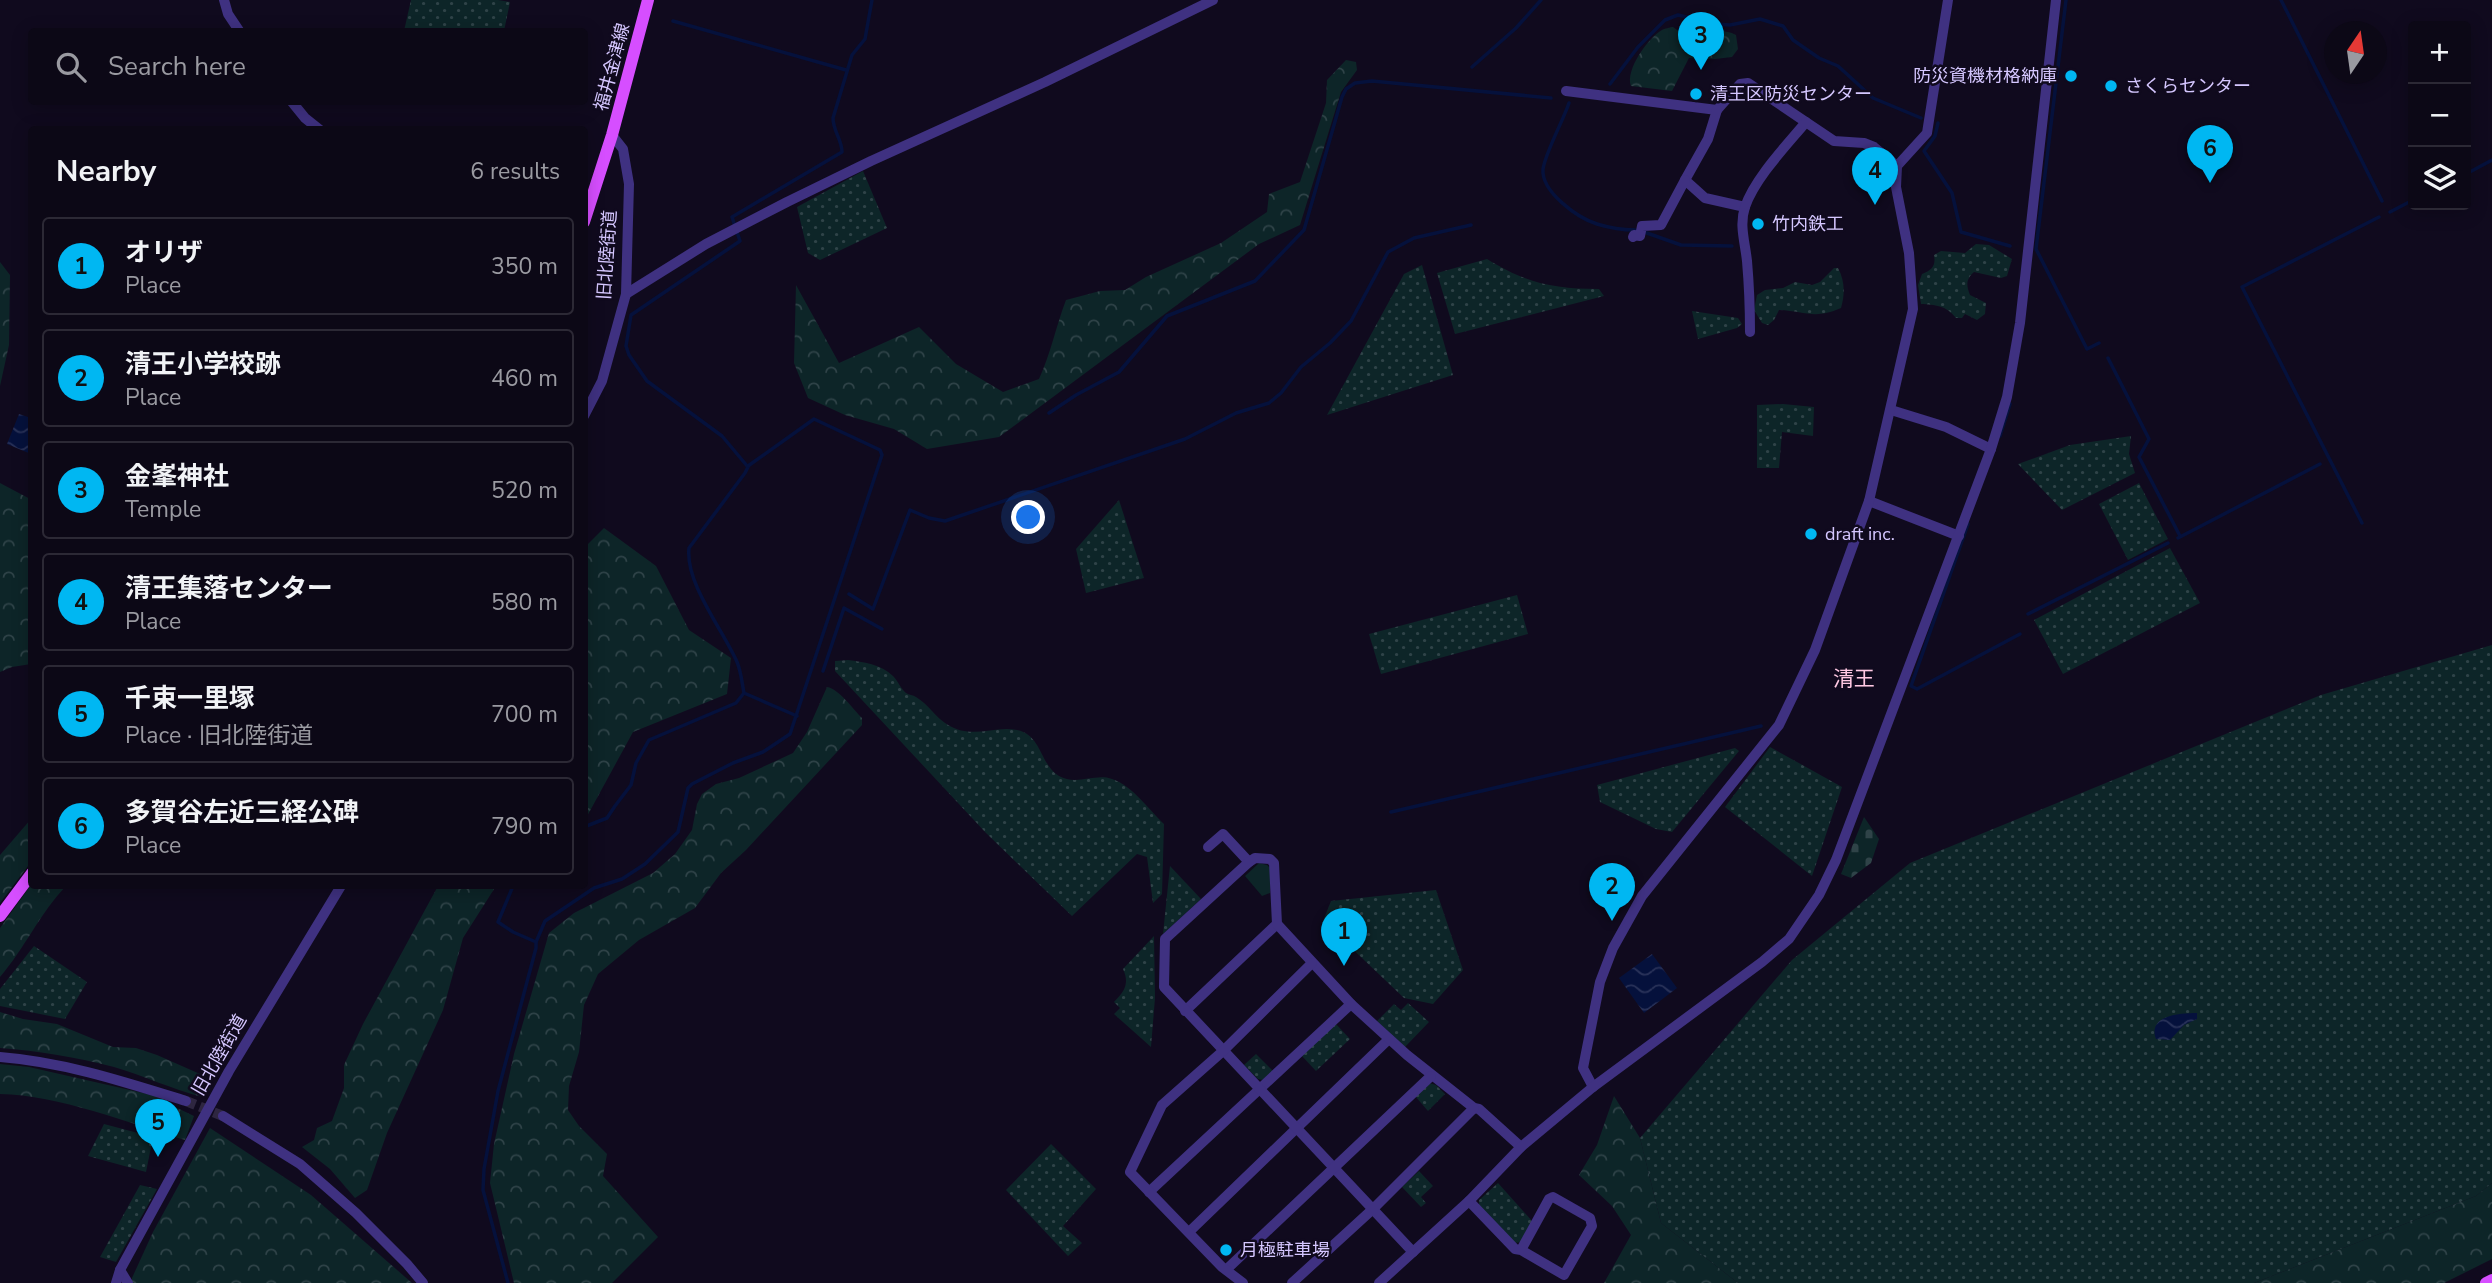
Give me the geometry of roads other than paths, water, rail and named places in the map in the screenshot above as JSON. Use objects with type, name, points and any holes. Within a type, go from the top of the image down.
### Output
[{"type":"main road","name":"福井金津線","points":[[588,210],[612,135],[648,0]]},
{"type":"main road","points":[[0,916],[28,878]]},
{"type":"main road","points":[[2486,1283],[2492,1280]]},
{"type":"street","points":[[224,0],[237,28]]},
{"type":"street","points":[[626,293],[706,244],[799,196],[1045,82],[1213,0]]},
{"type":"street","points":[[1593,1087],[1583,1068],[1600,982],[1613,948],[1642,896],[1779,725],[1815,650],[1869,501],[1913,309],[1909,253],[1896,187],[1897,166],[1927,133],[1948,0]]},
{"type":"street","points":[[1379,1283],[1469,1201],[1521,1147],[1593,1087],[1789,939],[1812,905],[1836,860],[1959,536],[2007,397],[2020,323],[2056,0]]},
{"type":"street","points":[[1633,237],[1640,236],[1642,226],[1661,225],[1708,139],[1717,110],[1740,84],[1748,83],[1833,141],[1864,142],[1897,166]]},
{"type":"street","points":[[1566,91],[1717,110]]},
{"type":"street","points":[[294,105],[315,126]]},
{"type":"street","points":[[1750,332],[1749,280],[1741,226],[1745,207],[1766,170],[1806,122]]},
{"type":"street","name":"旧北陸街道","points":[[588,408],[602,381],[626,293],[629,184],[623,149],[612,135]]},
{"type":"street","points":[[1685,180],[1705,198],[1745,207]]},
{"type":"street","points":[[1891,410],[1947,428],[1991,449]]},
{"type":"street","points":[[1869,501],[1959,536]]},
{"type":"street","points":[[1208,847],[1223,834],[1249,862]]},
{"type":"street","points":[[1413,1252],[1164,987],[1165,939],[1249,862],[1255,858],[1270,859],[1274,863],[1277,925],[1351,1004],[1389,1039],[1431,1076],[1479,1109],[1521,1147]]},
{"type":"street","name":"旧北陸街道","points":[[116,1283],[120,1270],[229,1071],[339,889]]},
{"type":"street","points":[[1185,1011],[1277,925]]},
{"type":"street","points":[[1243,1283],[1189,1233],[1130,1172],[1162,1105],[1223,1051],[1312,963]]},
{"type":"street","points":[[1149,1192],[1351,1004]]},
{"type":"street","points":[[1189,1233],[1389,1039]]},
{"type":"street","points":[[0,1057],[108,1076],[187,1101]]},
{"type":"street","points":[[1227,1269],[1431,1076]]},
{"type":"street","points":[[1292,1283],[1374,1208],[1474,1108]]},
{"type":"street","points":[[223,1116],[300,1164],[356,1213],[423,1283]]},
{"type":"street","points":[[1469,1201],[1515,1249],[1564,1275],[1592,1226],[1590,1218],[1553,1197],[1549,1199],[1521,1250]]},
{"type":"street","points":[[120,1270],[128,1283]]},
{"type":"water","points":[[19,414],[28,417],[28,453],[7,444]]},
{"type":"water","points":[[1652,954],[1677,988],[1644,1013],[1619,978]]},
{"type":"water","points":[[2197,1013],[2197,1019],[2184,1025],[2170,1040],[2156,1039],[2156,1025],[2161,1020],[2175,1015]]},
{"type":"waterway","points":[[588,825],[607,818],[631,785],[636,763],[649,740],[736,703],[744,693],[737,662],[693,576],[689,548],[748,467],[722,436],[647,381],[626,346],[631,315],[740,241],[732,217],[842,152],[833,118],[852,55],[865,39],[872,0]]},
{"type":"waterway","points":[[1472,67],[1516,28],[1541,0]]},
{"type":"waterway","points":[[2066,0],[2036,249],[2087,349],[2099,343]]},
{"type":"waterway","points":[[2281,0],[2382,201]]},
{"type":"waterway","points":[[1610,84],[1638,47],[1665,20],[1678,15],[1730,25],[1760,19],[1783,26],[1793,40],[1819,58],[1838,66],[1873,98],[1921,118]]},
{"type":"waterway","points":[[673,21],[846,70]]},
{"type":"waterway","points":[[1049,413],[1119,372],[1167,316],[1255,281],[1304,230],[1342,97],[1346,89],[1355,83],[1372,81],[1551,98]]},
{"type":"waterway","points":[[1569,103],[1543,169],[1548,186],[1562,203],[1589,221],[1611,228],[1635,230]]},
{"type":"waterway","points":[[1938,123],[1935,136],[1924,151],[1952,193],[1961,232],[2010,246]]},
{"type":"waterway","points":[[2471,171],[2492,160]]},
{"type":"waterway","points":[[2390,212],[2408,203]]},
{"type":"waterway","points":[[2362,523],[2242,287],[2379,217]]},
{"type":"waterway","points":[[849,594],[873,609],[910,510],[945,521],[1185,439],[1236,413],[1269,403],[1281,393],[1301,367],[1351,321],[1388,252],[1414,238],[1471,225]]},
{"type":"waterway","points":[[1644,232],[1681,245],[1732,246]]},
{"type":"waterway","points":[[2108,358],[2149,439],[2139,457],[2180,536]]},
{"type":"waterway","points":[[2000,436],[2010,404]]},
{"type":"waterway","points":[[536,942],[545,921],[594,888],[622,879],[645,864],[678,832],[688,788],[692,784],[733,763],[763,752],[790,734],[882,455],[880,450],[814,419],[748,466]]},
{"type":"waterway","points":[[2178,538],[2320,464]]},
{"type":"waterway","points":[[1968,524],[1911,686],[1917,689],[2020,634]]},
{"type":"waterway","points":[[2028,614],[2168,543]]},
{"type":"waterway","points":[[823,671],[844,608],[882,629]]},
{"type":"waterway","points":[[744,693],[797,716]]},
{"type":"waterway","points":[[1391,812],[1761,726]]},
{"type":"waterway","points":[[508,1283],[483,1190],[484,1169],[498,1091],[536,948],[536,942],[498,922],[512,889]]},
{"type":"tunnel","points":[[186,1101],[223,1116]]},
{"type":"place","name":"金峯神社","points":[[1701,70]]},
{"type":"place","name":"防災資機材格納庫","points":[[2071,76]]},
{"type":"place","name":"さくらセンター","points":[[2111,86]]},
{"type":"place","name":"清王区防災センター","points":[[1696,94]]},
{"type":"place","name":"多賀谷左近三経公碑","points":[[2210,183]]},
{"type":"place","name":"清王集落センター","points":[[1875,205]]},
{"type":"place","name":"竹内鉄工","points":[[1758,224]]},
{"type":"place","name":"draft inc.","points":[[1811,534]]},
{"type":"place","name":"清王小学校跡","points":[[1612,921]]},
{"type":"place","name":"オリザ","points":[[1344,966]]},
{"type":"place","name":"千束一里塚","points":[[158,1157]]},
{"type":"place","name":"月極駐車場","points":[[1226,1250]]},
{"type":"district","name":"清王","points":[[1854,679]]}]
